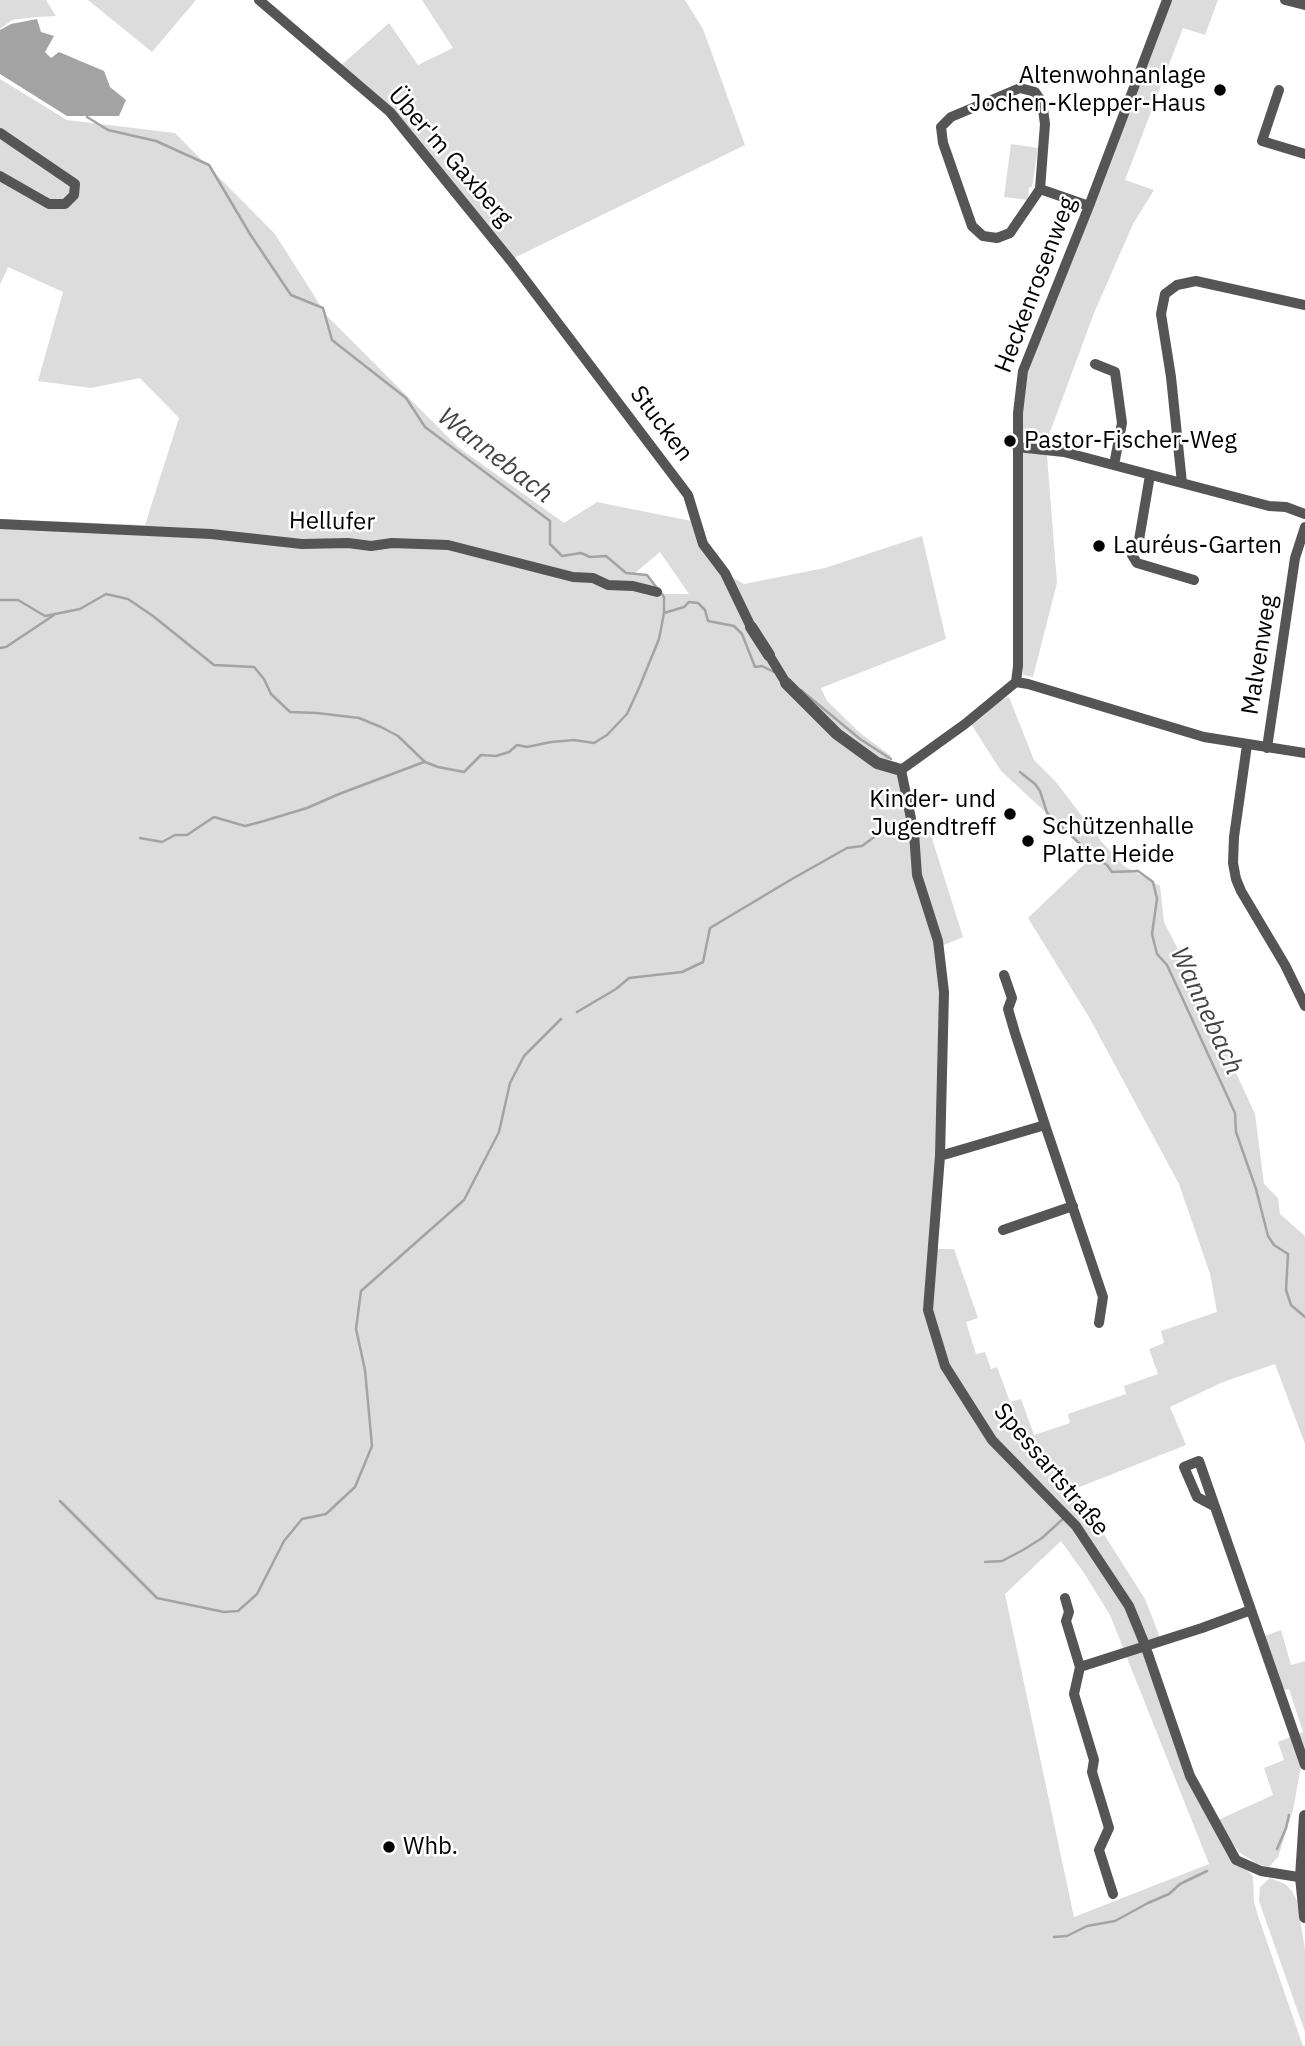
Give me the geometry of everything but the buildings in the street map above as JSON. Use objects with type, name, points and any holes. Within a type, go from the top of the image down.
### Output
[{"type":"street","name":"Über'm Gaxberg","points":[[259,0],[390,112],[511,261]]},
{"type":"street","name":"Heckenrosenweg","points":[[1016,682],[1018,401],[1023,371],[1167,0]]},
{"type":"street","points":[[1288,0],[1305,5]]},
{"type":"street","points":[[1020,88],[1035,92],[1042,102],[1045,124],[1040,189],[1010,233],[997,238],[983,236],[972,226],[943,143],[942,127],[951,117],[1020,88]]},
{"type":"street","points":[[1279,89],[1262,141],[1305,154]]},
{"type":"street","points":[[0,133],[75,184],[74,195],[65,204],[49,204],[0,176]]},
{"type":"street","points":[[1040,189],[1088,206]]},
{"type":"street","name":"Stucken","points":[[511,261],[688,495],[703,544],[725,573],[751,627]]},
{"type":"street","points":[[1182,484],[1171,377],[1161,314],[1165,293],[1177,285],[1196,281],[1305,305]]},
{"type":"street","points":[[1095,364],[1115,372],[1122,423],[1114,465]]},
{"type":"street","points":[[1017,447],[1063,452],[1305,514]]},
{"type":"street","points":[[1150,475],[1139,540],[1132,555],[1137,563],[1194,580]]},
{"type":"street","name":"Hellufer","points":[[0,524],[211,534],[302,544],[348,543],[371,547],[391,543],[448,545],[573,577],[593,578],[608,585],[633,586],[657,593]]},
{"type":"street","name":"Malvenweg","points":[[1267,748],[1295,558],[1305,527]]},
{"type":"street","points":[[751,627],[786,683],[837,734],[877,763],[901,770],[965,724],[1016,682],[1204,737],[1305,753]]},
{"type":"street","points":[[1247,745],[1234,837],[1233,863],[1236,878],[1305,1006]]},
{"type":"street","name":"Spessartstraße","points":[[901,770],[914,833],[917,875],[938,940],[944,992],[940,1156],[928,1310],[945,1366],[992,1440],[1076,1526],[1129,1606],[1190,1776],[1236,1860],[1261,1871],[1303,1878]]},
{"type":"street","points":[[1004,975],[1012,998],[1008,1009],[1011,1021],[1103,1297],[1099,1323]]},
{"type":"street","points":[[940,1156],[1045,1125]]},
{"type":"street","points":[[1003,1230],[1073,1206]]},
{"type":"street","points":[[1214,1506],[1305,1765]]},
{"type":"street","points":[[1065,1598],[1069,1612],[1066,1621],[1080,1667],[1074,1694],[1094,1760],[1092,1772],[1110,1828],[1099,1850],[1113,1894]]},
{"type":"street","points":[[1080,1667],[1251,1610]]},
{"type":"street","points":[[1305,1816],[1305,1917]]},
{"type":"shaded area","points":[[0,0],[46,0],[56,16],[12,20],[0,29]]},
{"type":"shaded area","points":[[88,0],[196,0],[152,52]]},
{"type":"shaded area","points":[[422,0],[685,0],[703,29],[745,145],[508,261],[388,114],[337,69],[389,23],[418,65],[453,48]]},
{"type":"shaded area","points":[[1170,0],[1218,0],[1205,35],[1183,28],[1125,180],[1154,190],[1133,224],[1094,313],[1046,443],[1057,583],[1033,677],[1023,675],[1022,413],[1028,372]]},
{"type":"shaded area","points":[[37,19],[41,32],[54,36],[45,52],[51,58],[59,52],[104,71],[110,87],[126,100],[119,116],[67,116],[0,74],[0,30],[11,24]]},
{"type":"shaded area","points":[[0,79],[67,120],[175,133],[275,234],[327,316],[458,447],[564,523],[597,502],[696,522],[703,544],[725,573],[744,584],[825,568],[922,536],[946,639],[821,688],[827,701],[860,733],[891,756],[887,761],[901,770],[911,836],[930,832],[963,937],[939,947],[944,992],[934,1249],[954,1249],[978,1318],[966,1322],[976,1354],[985,1352],[991,1369],[997,1367],[1010,1402],[1021,1399],[1034,1435],[1070,1423],[1068,1414],[1126,1394],[1124,1386],[1158,1374],[1149,1349],[1164,1343],[1161,1331],[1217,1312],[1210,1274],[1179,1184],[1089,1017],[1028,918],[1093,856],[1001,771],[971,724],[1000,700],[1009,697],[1034,760],[1056,782],[1101,841],[1124,866],[1160,886],[1164,922],[1255,1114],[1264,1184],[1278,1198],[1280,1214],[1305,1236],[1305,1444],[1275,1364],[1223,1382],[1170,1407],[1186,1445],[1072,1490],[1093,1517],[1145,1599],[1161,1640],[1146,1645],[1190,1776],[1236,1860],[1253,1876],[1254,1902],[1258,1916],[1303,2046],[0,2046],[0,519],[145,525],[179,418],[140,378],[91,388],[38,381],[63,292],[8,267],[0,285]],"holes":[[[660,552],[689,594],[665,594],[647,575],[635,573]],[[1061,1541],[1110,1615],[1209,1864],[1074,1917],[1005,1594]]]},
{"type":"shaded area","points":[[1011,144],[1038,148],[1028,200],[1004,197]]},
{"type":"shaded area","points":[[1281,1630],[1291,1665],[1305,1661],[1305,1757],[1293,1810],[1278,1857],[1269,1867],[1240,1853],[1216,1821],[1273,1795],[1264,1768],[1284,1760],[1278,1742],[1303,1732],[1289,1689],[1281,1691],[1262,1637]]},
{"type":"shaded area","points":[[1270,1878],[1285,1884],[1297,1901],[1305,1949],[1305,2032],[1259,1901],[1260,1887]]},
{"type":"waterway","name":"Wannebach","points":[[87,117],[108,130],[156,141],[209,165],[250,234],[291,295],[323,308],[332,340],[406,398],[425,427],[550,521],[550,544],[562,556],[581,553],[590,557],[606,556],[626,573],[647,575],[664,597],[664,613],[684,607],[689,602],[698,603],[705,610],[708,621],[734,626],[742,634],[755,667],[762,666],[776,673]]},
{"type":"waterway","points":[[0,600],[18,600],[45,616],[80,609],[106,594],[128,599],[214,665],[254,667],[271,694],[290,712],[359,718],[398,736],[425,762],[464,772],[481,755],[496,756],[509,752],[517,745],[527,747],[574,740],[594,743],[607,735],[627,714],[659,639],[664,613]]},
{"type":"waterway","points":[[0,648],[6,647],[54,615]]},
{"type":"waterway","name":"Wannebach","points":[[801,690],[860,739],[891,759]]},
{"type":"waterway","points":[[140,838],[162,842],[175,835],[187,835],[214,817],[245,826],[264,821],[307,808],[424,762]]},
{"type":"waterway","name":"Wannebach","points":[[1020,772],[1040,791],[1047,813],[1095,858],[1107,865],[1112,872],[1138,871],[1153,882],[1157,899],[1152,934],[1157,954],[1167,965],[1235,1113],[1236,1132],[1256,1189],[1268,1236],[1274,1245],[1288,1254],[1286,1290],[1291,1305],[1305,1317]]},
{"type":"waterway","points":[[577,1012],[629,978],[682,972],[703,962],[710,928],[847,848],[862,846],[893,823]]},
{"type":"waterway","points":[[60,1501],[157,1598],[224,1612],[238,1611],[257,1594],[284,1541],[302,1519],[326,1514],[355,1487],[372,1446],[365,1370],[356,1329],[361,1291],[464,1200],[499,1132],[510,1083],[524,1056],[561,1019]]},
{"type":"waterway","points":[[985,1562],[1002,1561],[1023,1550],[1042,1538],[1065,1517]]},
{"type":"waterway","points":[[1277,1849],[1289,1815]]},
{"type":"waterway","points":[[1054,1937],[1067,1936],[1087,1926],[1115,1921],[1207,1871]]},
{"type":"place","name":"Altenwohnanlage Jochen-Klepper-Haus","points":[[1220,90]]},
{"type":"place","name":"Pastor-Fischer-Weg","points":[[1010,441]]},
{"type":"place","name":"Lauréus-Garten","points":[[1099,546]]},
{"type":"place","name":"Kinder- und Jugendtreff","points":[[1010,814]]},
{"type":"place","name":"Schützenhalle Platte Heide","points":[[1028,841]]},
{"type":"place","name":"Whb.","points":[[389,1847]]}]
